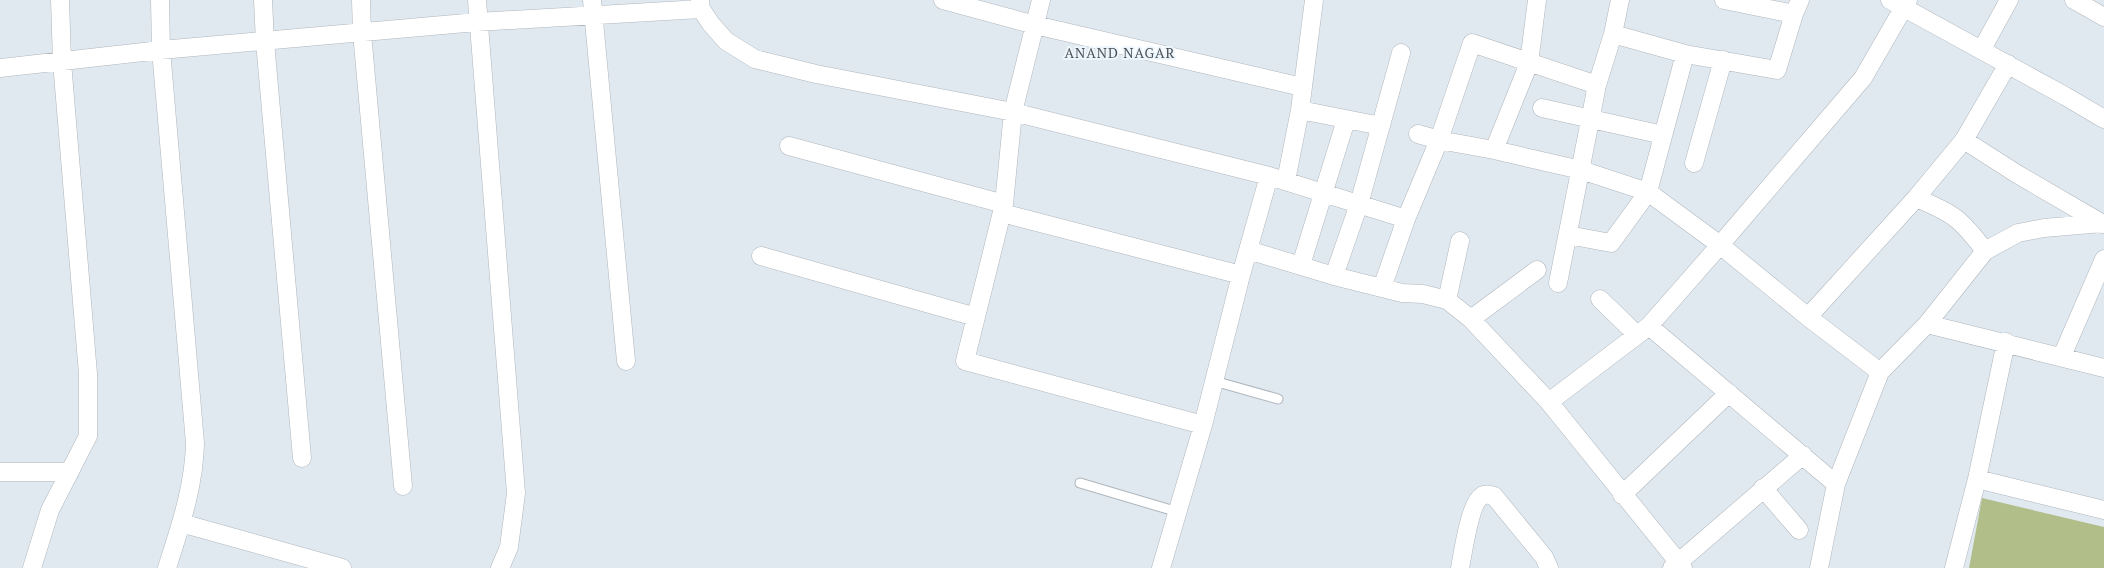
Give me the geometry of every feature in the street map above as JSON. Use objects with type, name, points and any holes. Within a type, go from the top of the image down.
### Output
[{"type":"street","points":[[32,568],[50,510],[88,436],[90,408],[88,364],[62,62],[60,0]]},
{"type":"street","points":[[160,0],[161,50],[194,443],[193,476],[182,523],[167,568]]},
{"type":"street","points":[[263,0],[264,42],[302,458]]},
{"type":"street","points":[[361,0],[362,32],[403,486]]},
{"type":"street","points":[[477,0],[477,22],[516,493],[508,546],[500,568]]},
{"type":"street","points":[[943,0],[1035,25],[1302,87]]},
{"type":"street","points":[[1041,0],[1013,112],[1003,209],[965,361],[1203,425]]},
{"type":"street","points":[[1161,568],[1203,425],[1248,250],[1277,179],[1300,110],[1314,0]]},
{"type":"street","points":[[1494,150],[1529,63],[1537,0]]},
{"type":"street","points":[[1558,283],[1597,85],[1613,34],[1620,0]]},
{"type":"street","points":[[1613,34],[1685,54],[1777,70],[1797,7],[1724,0]]},
{"type":"street","points":[[1982,49],[2009,0]]},
{"type":"street","points":[[2074,0],[2104,16]]},
{"type":"street","points":[[1549,402],[1643,331],[1720,245],[1863,78],[1901,2],[2104,119]]},
{"type":"street","points":[[0,68],[161,50],[477,22],[592,8],[701,5],[726,41],[755,59],[816,74],[1013,112],[1277,179],[1406,219]]},
{"type":"street","points":[[592,8],[626,361]]},
{"type":"street","points":[[1382,288],[1406,219],[1439,140],[1472,43],[1597,85]]},
{"type":"street","points":[[1334,276],[1359,204],[1401,53]]},
{"type":"street","points":[[1568,235],[1611,243],[1648,192],[1685,54]]},
{"type":"street","points":[[1694,163],[1722,60]]},
{"type":"street","points":[[1808,317],[1916,198],[1964,140],[2008,64]]},
{"type":"street","points":[[1542,108],[1663,135]]},
{"type":"street","points":[[1300,110],[1381,126]]},
{"type":"street","points":[[1301,265],[1346,120]]},
{"type":"street","points":[[1418,134],[1581,170],[1648,192],[1720,245],[1808,317],[1880,372]]},
{"type":"street","points":[[1964,140],[2018,174],[2103,223]]},
{"type":"street","points":[[789,146],[1003,209],[1241,275]]},
{"type":"street","points":[[1916,198],[1947,211],[1968,228],[1984,251]]},
{"type":"street","points":[[1819,568],[1836,484],[1880,372],[1927,324],[1984,251],[2018,232],[2103,223]]},
{"type":"street","points":[[1446,300],[1460,242]]},
{"type":"street","points":[[1248,250],[1334,276],[1382,288],[1446,300],[1471,319],[1549,402],[1678,566],[1803,455]]},
{"type":"street","points":[[761,256],[976,317]]},
{"type":"street","points":[[2062,356],[2104,259]]},
{"type":"street","points":[[1471,319],[1537,270]]},
{"type":"street","points":[[1600,299],[1730,393],[1836,484]]},
{"type":"street","points":[[1927,324],[2006,342],[2104,368]]},
{"type":"street","points":[[1954,568],[1978,479],[2006,342]]},
{"type":"street","points":[[1622,495],[1730,393]]},
{"type":"street","points":[[0,472],[70,472]]},
{"type":"street","points":[[1978,479],[2104,510]]},
{"type":"street","points":[[1764,488],[1799,530]]},
{"type":"street","points":[[1460,568],[1474,506],[1480,496],[1485,494],[1494,496],[1544,557],[1549,568]]},
{"type":"street","points":[[182,523],[342,568]]},
{"type":"lane","points":[[1214,381],[1278,398]]},
{"type":"lane","points":[[1080,483],[1178,512]]},
{"type":"green space","points":[[1982,498],[2104,527],[2104,568],[1969,568]]},
{"type":"district","name":"ANAND NAGAR","points":[[1120,52]]}]
